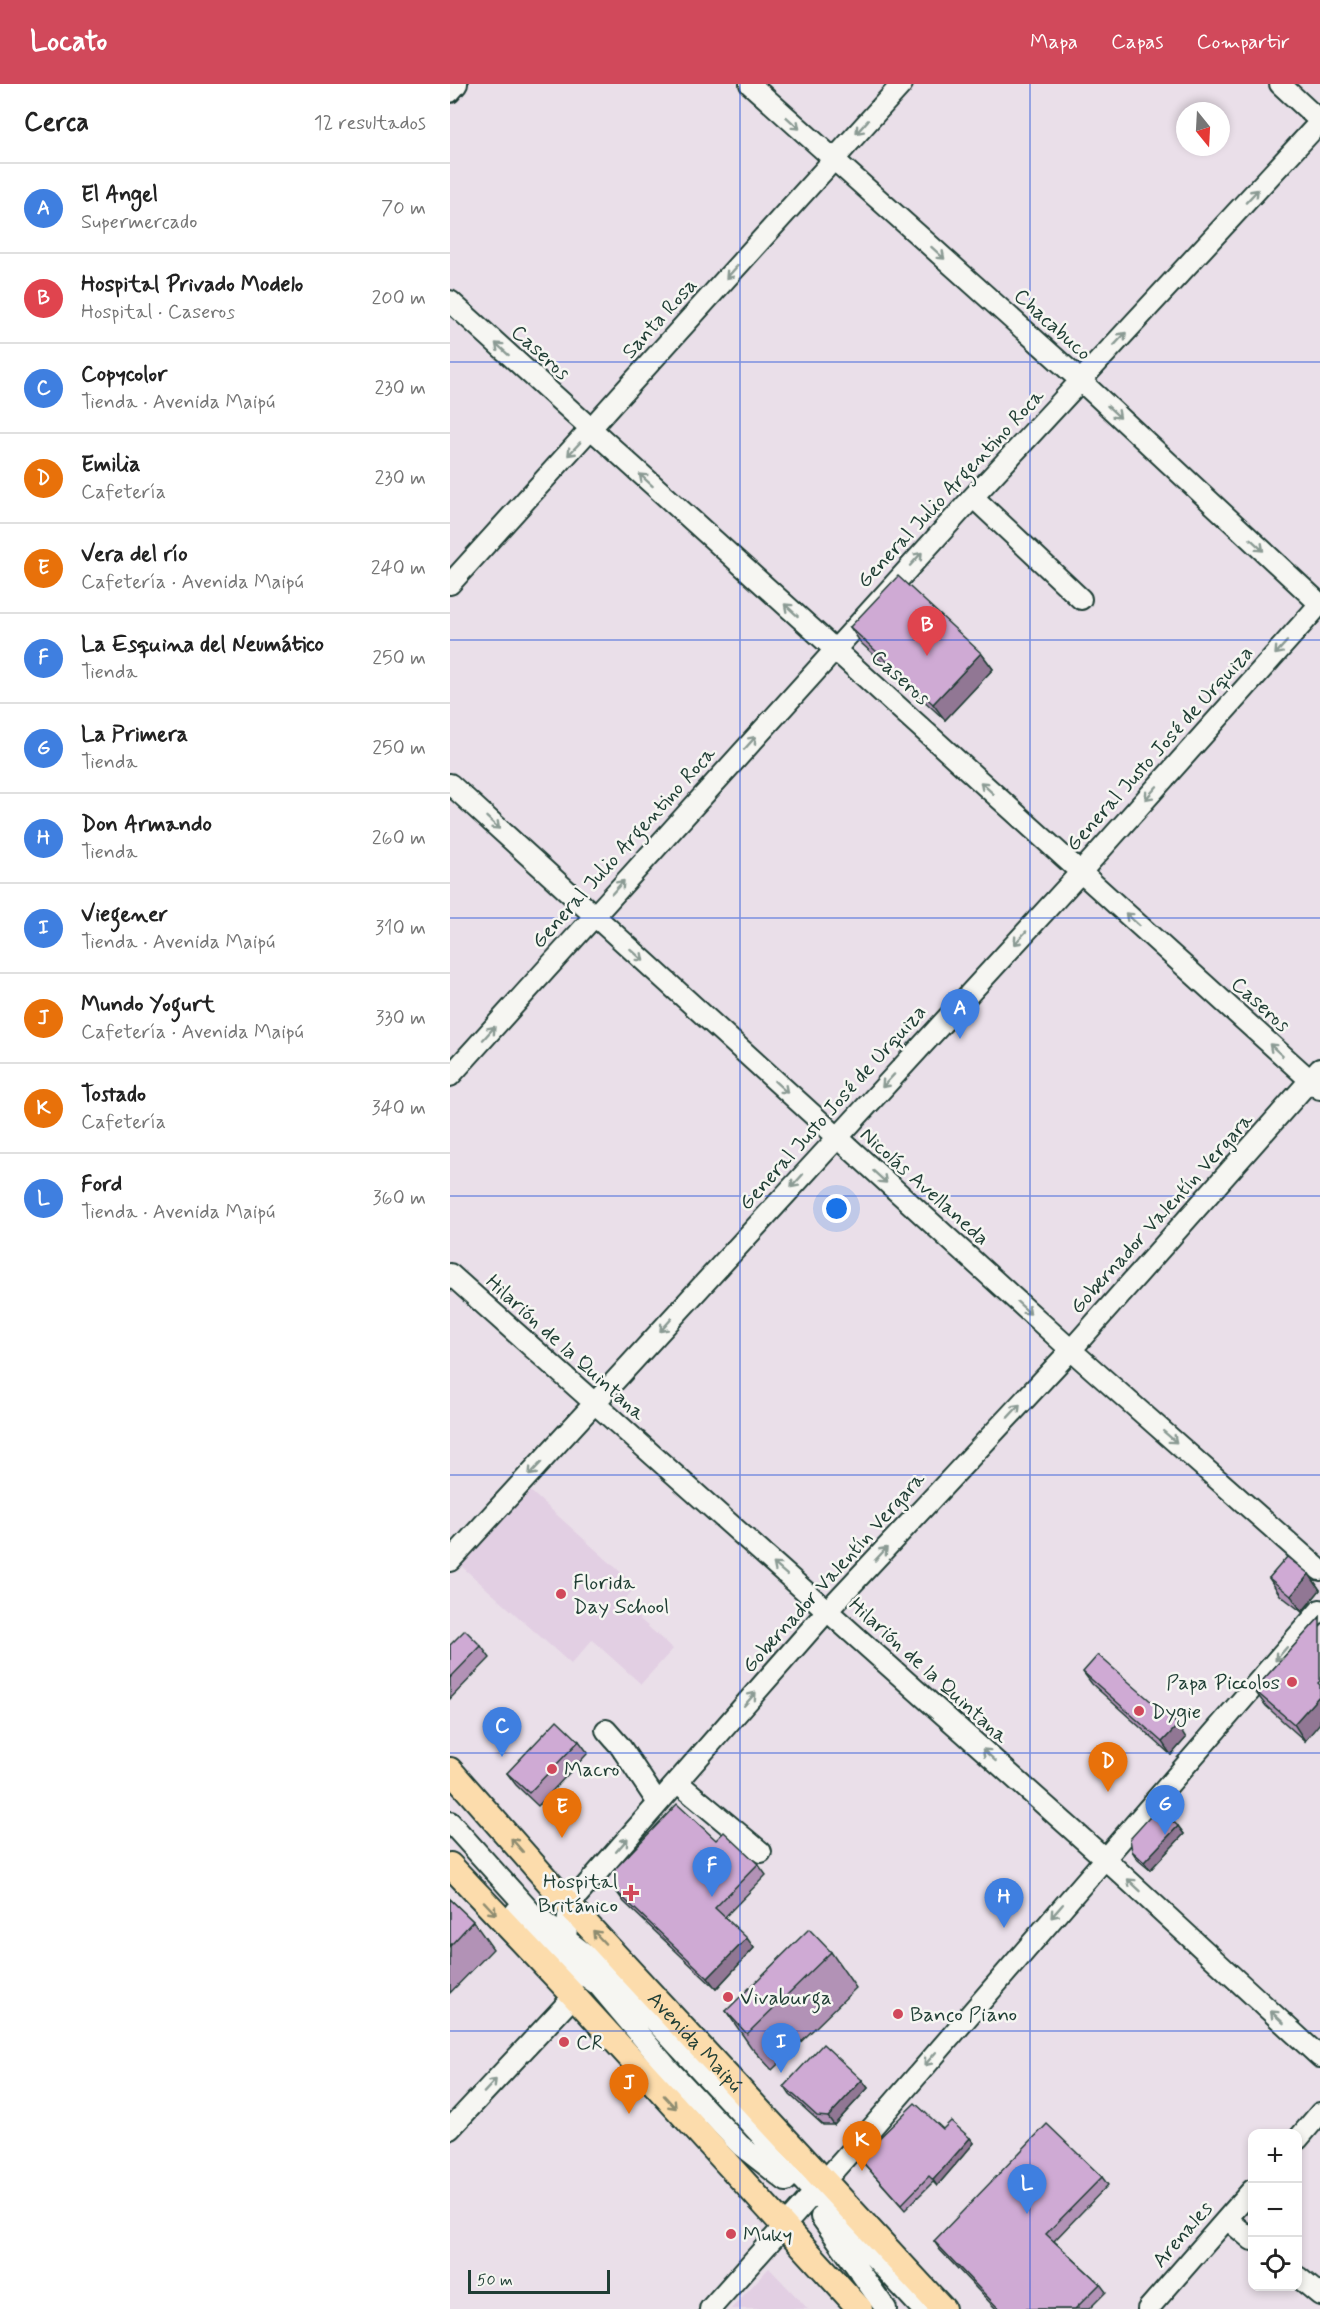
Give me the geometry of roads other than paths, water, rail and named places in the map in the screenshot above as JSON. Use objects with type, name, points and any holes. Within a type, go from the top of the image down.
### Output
[{"type":"main road","name":"Avenida Maipú","points":[[450,1770],[569,1905],[814,2192],[943,2309]]},
{"type":"main road","points":[[450,1865],[574,1996],[860,2309]]},
{"type":"street","points":[[450,92],[457,84]]},
{"type":"street","name":"Chacabuco","points":[[750,84],[1081,381],[1320,604]]},
{"type":"street","name":"Santa Rosa","points":[[450,584],[902,84]]},
{"type":"street","points":[[1280,84],[1320,122]]},
{"type":"street","name":"General Julio Argentino Roca","points":[[450,1076],[593,915],[973,497],[1320,122]]},
{"type":"street","name":"Caseros","points":[[450,301],[1080,873],[1317,1080]]},
{"type":"street","points":[[973,497],[1081,599]]},
{"type":"street","name":"General Justo José de Urquiza","points":[[450,1561],[1080,873],[1320,604]]},
{"type":"street","name":"Nicolás Avellaneda","points":[[450,784],[1071,1350],[1320,1570]]},
{"type":"street","name":"Gobernador Valentín Vergara","points":[[569,1905],[827,1611],[1071,1350],[1317,1080]]},
{"type":"street","name":"Hilarión de la Quintana","points":[[450,1274],[594,1405],[1103,1857],[1320,2057]]},
{"type":"street","points":[[710,2309],[1320,1610]]},
{"type":"street","points":[[606,1730],[621,1746],[658,1803]]},
{"type":"street","points":[[677,1782],[761,1852]]},
{"type":"street","points":[[454,1822],[554,1954],[598,1985],[786,2181],[814,2192]]},
{"type":"street","points":[[454,1822],[567,1938],[610,1973],[922,2309]]},
{"type":"street","points":[[450,2129],[574,1996],[564,1961],[569,1905]]},
{"type":"street","points":[[1302,2134],[1320,2113]]},
{"type":"street","points":[[814,2192],[820,2217],[886,2309]]},
{"type":"street","name":"Arenales","points":[[1148,2309],[1248,2195]]},
{"type":"street","points":[[820,2217],[906,2309]]},
{"type":"street","points":[[1227,2219],[1248,2237]]},
{"type":"street","points":[[1302,2280],[1320,2295]]},
{"type":"place","name":"Hospital Privado Modelo","points":[[927,656]]},
{"type":"place","name":"El Angel","points":[[960,1039]]},
{"type":"place","name":"Florida Day School","points":[[561,1594]]},
{"type":"place","name":"Papa Piccolos","points":[[1292,1682]]},
{"type":"place","name":"Dygie","points":[[1139,1711]]},
{"type":"place","name":"Copycolor","points":[[502,1757]]},
{"type":"place","name":"Macro","points":[[552,1769]]},
{"type":"place","name":"Emilia","points":[[1108,1792]]},
{"type":"place","name":"La Primera","points":[[1165,1835]]},
{"type":"place","name":"Vera del río","points":[[562,1838]]},
{"type":"place","name":"Hospital Británico","points":[[631,1893]]},
{"type":"place","name":"La Esquina del Neumático","points":[[712,1897]]},
{"type":"place","name":"Don Armando","points":[[1004,1928]]},
{"type":"place","name":"Vivaburga","points":[[728,1997]]},
{"type":"place","name":"Banco Piano","points":[[898,2014]]},
{"type":"place","name":"CR","points":[[564,2042]]},
{"type":"place","name":"Viegener","points":[[781,2073]]},
{"type":"place","name":"Mundo Yogurt","points":[[629,2114]]},
{"type":"place","name":"Tostado","points":[[862,2171]]},
{"type":"place","name":"Ford","points":[[1027,2214]]},
{"type":"place","name":"Muky","points":[[731,2234]]}]
